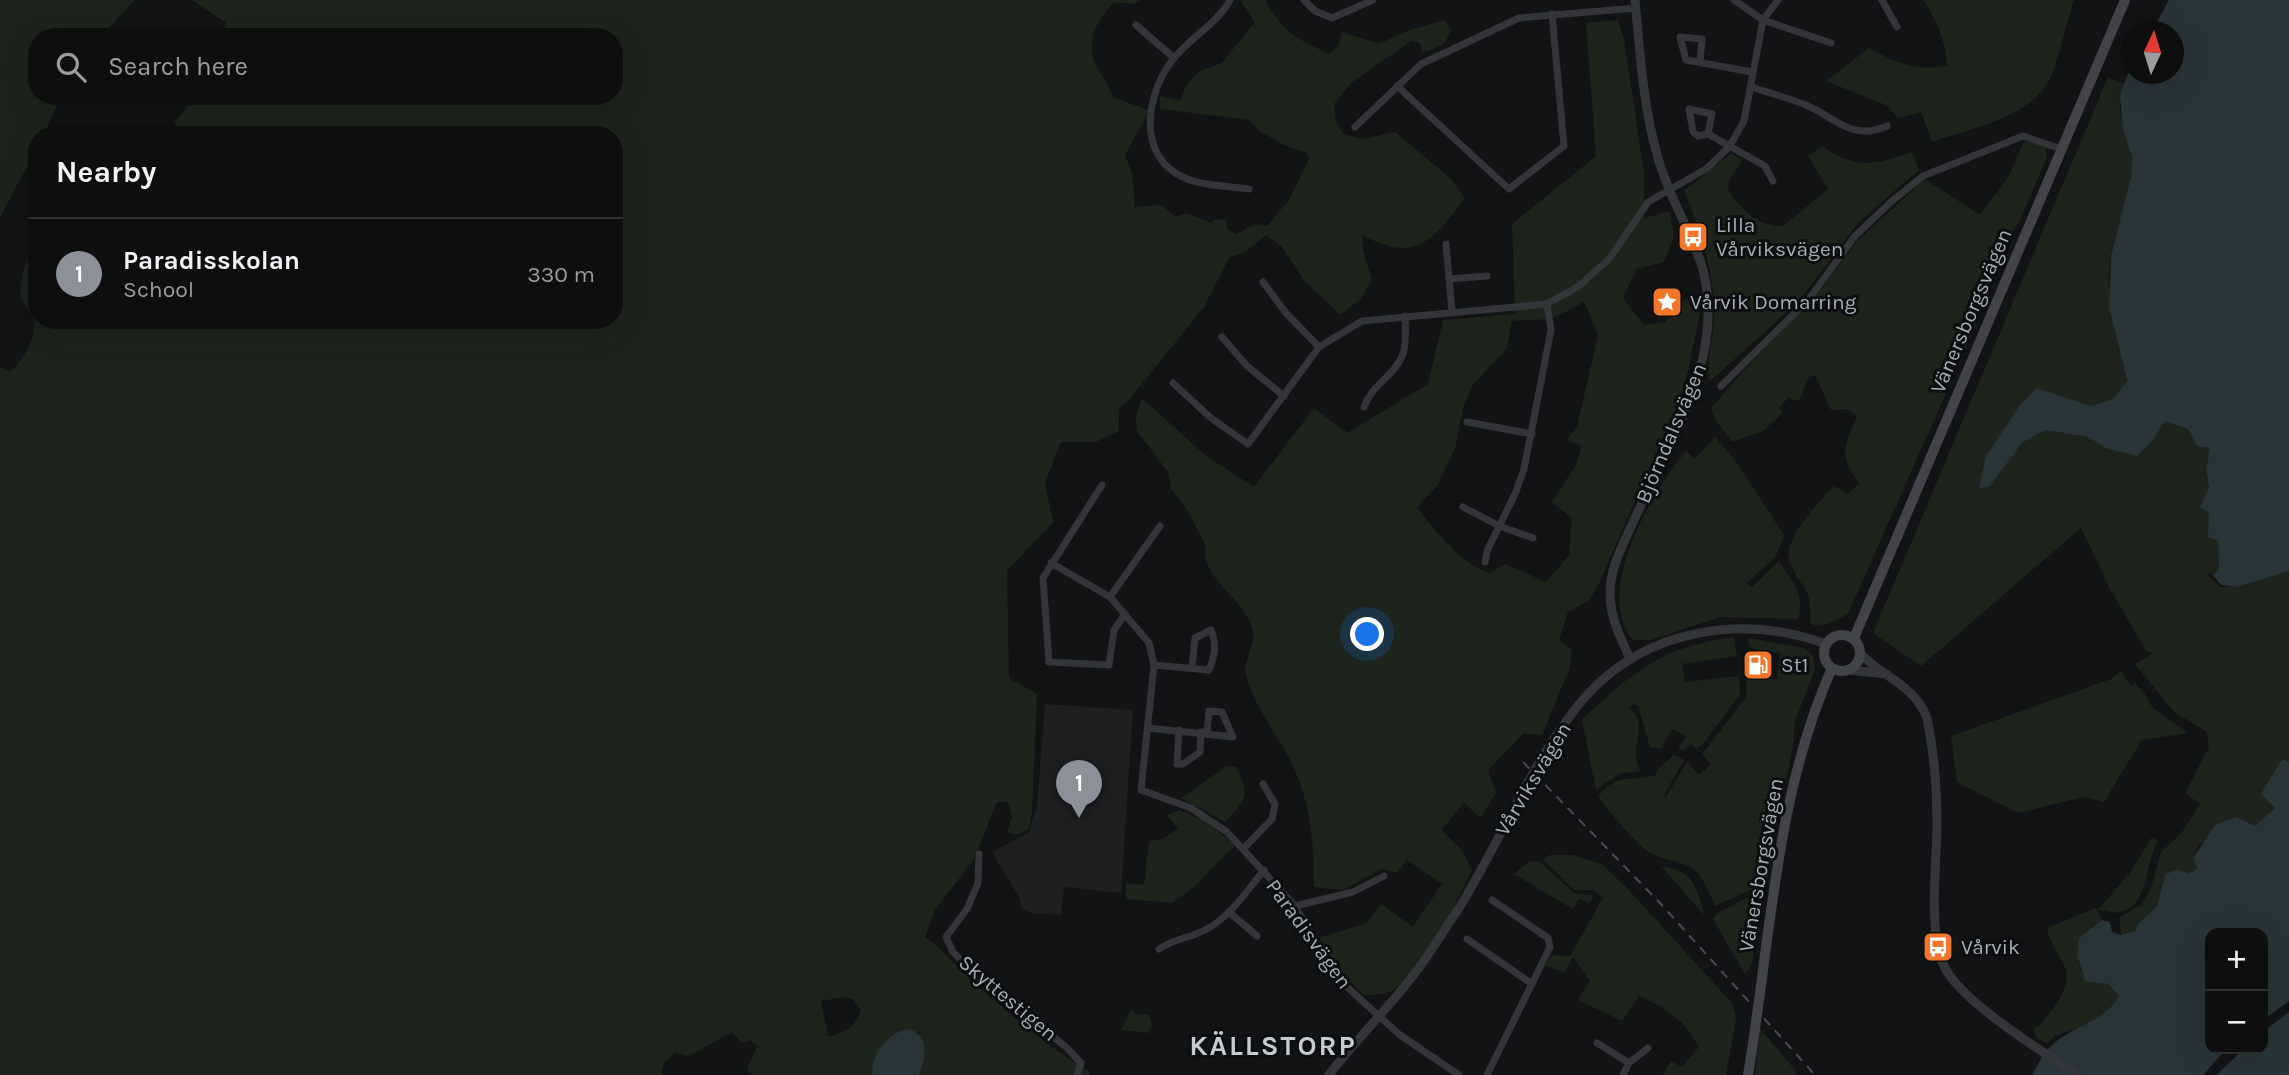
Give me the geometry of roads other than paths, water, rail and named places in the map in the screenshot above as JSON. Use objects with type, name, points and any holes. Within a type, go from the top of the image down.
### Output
[{"type":"main road","name":"Vänersborgsvägen","points":[[1854,638],[2124,0]]},
{"type":"main road","points":[[1837,635],[1854,638],[1861,654],[1857,663],[1848,670],[1832,667],[1824,657],[1826,644],[1837,635]]},
{"type":"main road","name":"Vänersborgsvägen","points":[[1748,1071],[1763,957],[1791,797],[1808,728],[1832,667]]},
{"type":"street","points":[[1230,0],[1217,18],[1174,58],[1151,103],[1149,130],[1158,153],[1167,165],[1187,179],[1249,189]]},
{"type":"street","points":[[1304,0],[1315,11],[1332,18],[1373,0]]},
{"type":"street","points":[[1734,0],[1763,20],[1831,43]]},
{"type":"street","points":[[1173,383],[1211,418],[1248,444],[1319,347],[1362,321],[1547,304],[1579,286],[1610,257],[1648,201],[1706,169],[1729,147],[1744,121],[1763,20],[1778,0]]},
{"type":"street","points":[[1882,0],[1897,27]]},
{"type":"street","points":[[1355,127],[1421,64],[1519,18],[1636,4]]},
{"type":"street","name":"Björndalsvägen","points":[[1630,658],[1621,641],[1611,604],[1614,566],[1696,383],[1707,339],[1707,281],[1696,244],[1671,189],[1652,135],[1636,4]]},
{"type":"street","points":[[1397,86],[1509,189],[1564,146],[1552,14]]},
{"type":"street","points":[[1136,25],[1174,58]]},
{"type":"street","points":[[1700,62],[1752,72]]},
{"type":"street","points":[[1751,87],[1807,106],[1851,129],[1872,132],[1887,126]]},
{"type":"street","points":[[1708,134],[1765,166],[1773,181]]},
{"type":"street","points":[[1721,386],[1809,299],[1855,236],[1923,176],[2023,136],[2062,149]]},
{"type":"street","points":[[1446,244],[1451,312]]},
{"type":"street","points":[[1449,279],[1487,276]]},
{"type":"street","points":[[1263,282],[1286,313],[1319,347]]},
{"type":"street","points":[[1485,562],[1487,551],[1516,494],[1532,434],[1551,330],[1547,304]]},
{"type":"street","points":[[1364,407],[1368,395],[1399,363],[1404,352],[1405,316]]},
{"type":"street","points":[[1222,337],[1247,366],[1284,396]]},
{"type":"street","points":[[1467,422],[1532,434]]},
{"type":"street","points":[[1102,485],[1043,578],[1049,662],[1109,665],[1114,630],[1125,614]]},
{"type":"street","points":[[1463,507],[1499,526],[1532,538]]},
{"type":"street","points":[[1110,597],[1160,526]]},
{"type":"street","name":"Paradisvägen","points":[[1051,562],[1110,597],[1149,643],[1154,665],[1141,790],[1191,808],[1211,819],[1244,848],[1295,906],[1337,978],[1378,1017],[1459,1075]]},
{"type":"street","name":"Vårviksvägen","points":[[1329,1075],[1427,956],[1460,905],[1546,755],[1589,693],[1630,658],[1670,640],[1726,628],[1766,630],[1826,644]]},
{"type":"street","points":[[1154,665],[1209,670],[1215,655],[1215,641],[1211,630],[1195,638],[1192,668]]},
{"type":"street","points":[[1861,654],[1917,698],[1927,718],[1936,806],[1936,910],[1941,959],[1948,973],[1962,990],[2036,1048],[2078,1075]]},
{"type":"street","points":[[1848,670],[1887,674]]},
{"type":"street","points":[[1148,728],[1179,730],[1204,732],[1233,737],[1222,712],[1209,711],[1204,732],[1200,752],[1183,764],[1177,764],[1179,730]]},
{"type":"street","points":[[1244,848],[1272,819],[1275,804],[1263,784]]},
{"type":"street","name":"Skyttestigen","points":[[979,854],[978,883],[967,909],[946,936],[953,952],[1081,1063],[1077,1075]]},
{"type":"street","points":[[1159,949],[1169,942],[1205,930],[1229,912],[1264,870]]},
{"type":"street","points":[[1295,906],[1353,892],[1384,876]]},
{"type":"street","points":[[1487,1075],[1550,942],[1492,900]]},
{"type":"street","points":[[1229,912],[1257,936]]},
{"type":"street","points":[[1467,939],[1532,984]]},
{"type":"street","points":[[1597,1043],[1629,1063]]},
{"type":"street","points":[[1623,1075],[1629,1063],[1648,1048]]},
{"type":"railway","points":[[1523,762],[1660,903],[1815,1075]]},
{"type":"place","name":"Lilla Vårviksvägen","points":[[1693,237]]},
{"type":"place","name":"Vårvik Domarring","points":[[1667,302]]},
{"type":"place","name":"St1","points":[[1758,665]]},
{"type":"place","name":"Paradisskolan","points":[[1079,818]]},
{"type":"place","name":"Vårvik","points":[[1938,947]]},
{"type":"district","name":"KÄLLSTORP","points":[[1273,1045]]}]
